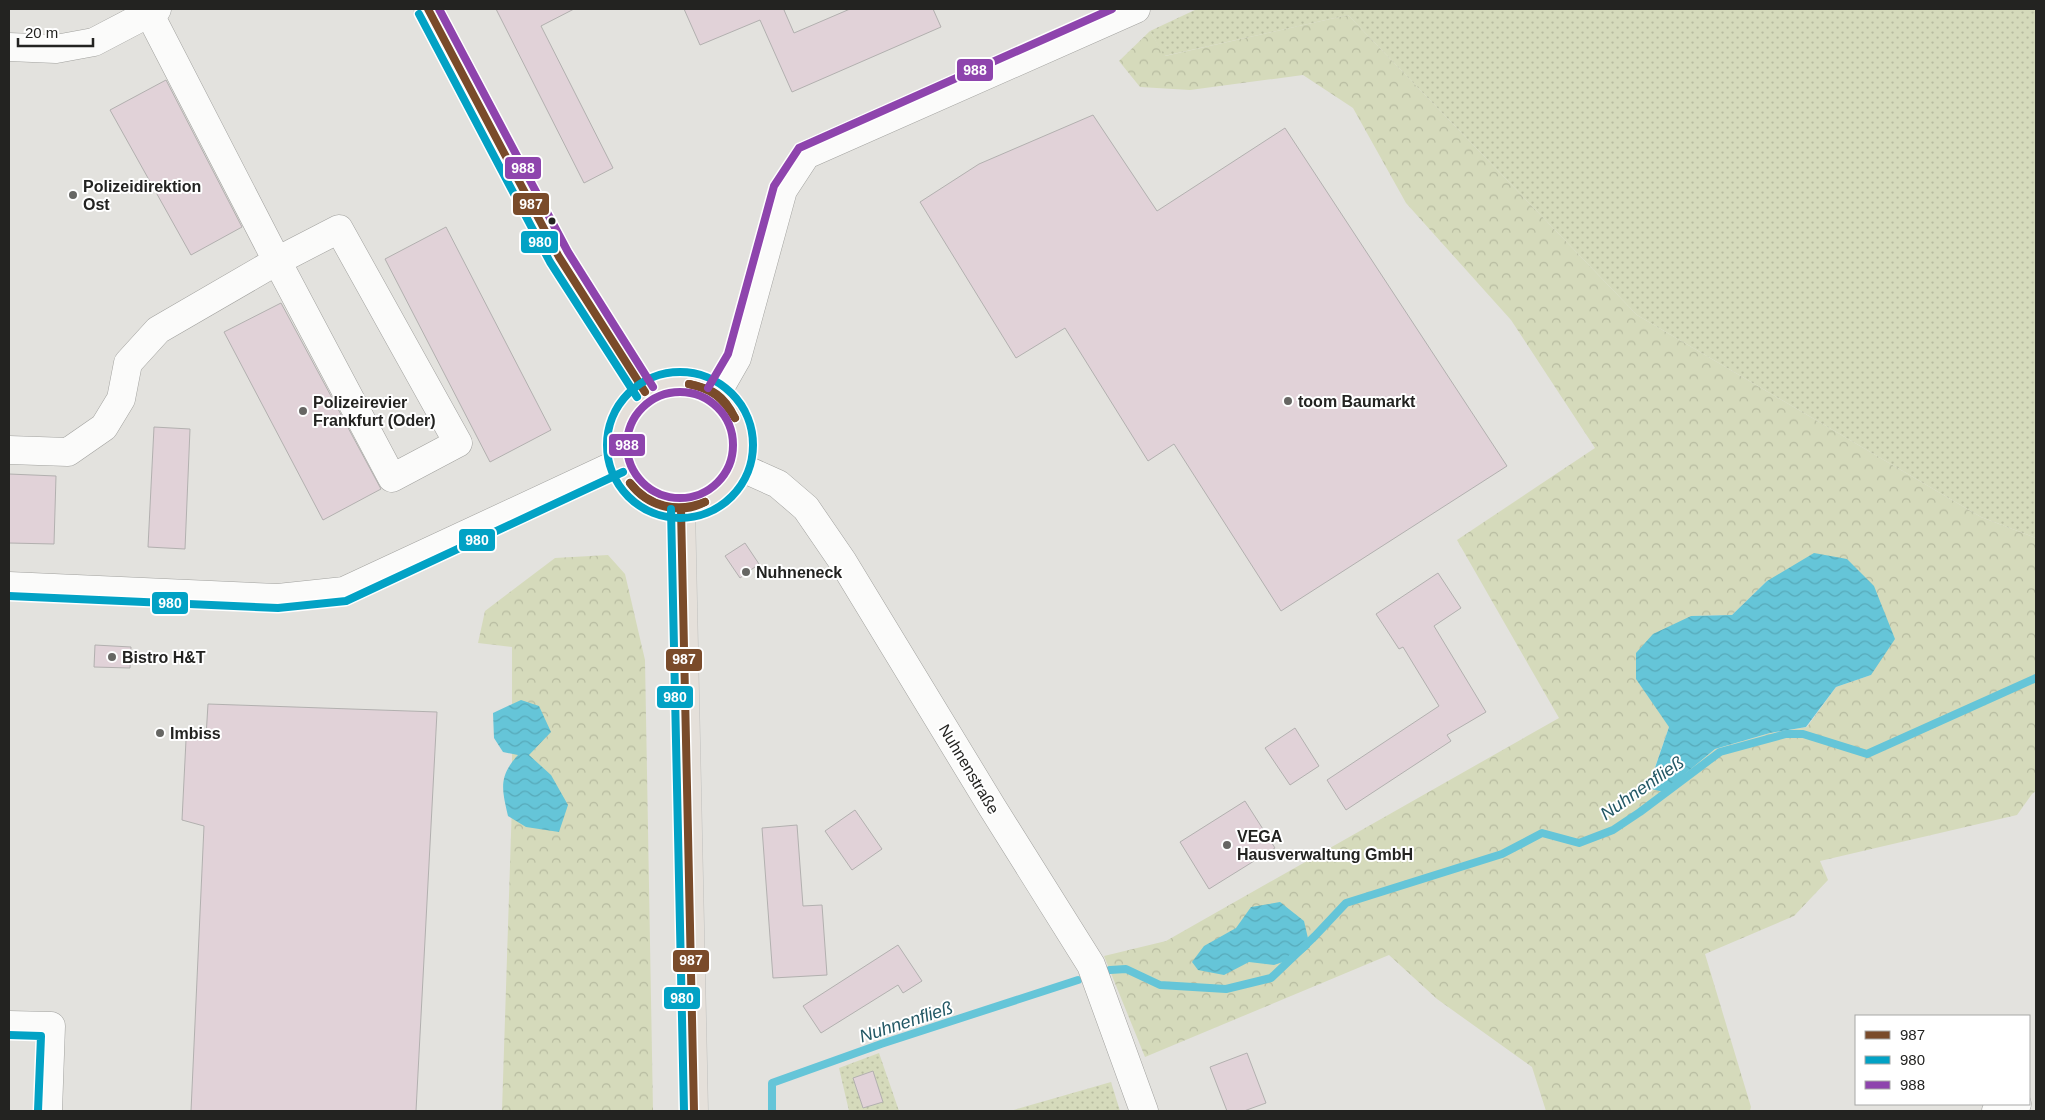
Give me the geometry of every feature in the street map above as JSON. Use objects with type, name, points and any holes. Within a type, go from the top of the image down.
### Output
[{"type":"main road","points":[[428,9],[559,257],[645,392]]},
{"type":"main road","points":[[681,382],[700,385],[717,393],[732,407],[741,426],[744,446],[740,467],[733,481],[723,492],[703,504],[681,509],[664,507],[648,500],[635,490],[625,476],[620,463],[617,443],[621,423],[630,406],[645,392],[662,384],[681,382]]},
{"type":"main road","points":[[681,509],[694,1111]]},
{"type":"street","points":[[717,393],[738,358],[783,190],[806,155],[1136,9]]},
{"type":"street","points":[[9,47],[56,49],[94,42],[151,10],[277,261],[392,478],[458,443],[339,229],[277,261],[158,330],[128,363],[121,399],[104,427],[68,452],[9,450]]},
{"type":"street","points":[[9,586],[278,598],[344,591],[620,463]]},
{"type":"street","name":"Nuhnenstraße","points":[[740,467],[778,484],[806,508],[843,562],[992,808],[1092,965],[1144,1111]]},
{"type":"street","points":[[9,1024],[52,1026],[48,1111]]},
{"type":"street","points":[[1996,1111],[2014,1105]]},
{"type":"green space","points":[[1197,9],[2036,9],[2036,538],[1981,517],[1637,315],[1348,15],[1164,56],[1150,31]]},
{"type":"green space","points":[[1348,15],[1637,315],[1981,517],[2036,538],[2036,791],[2017,815],[1820,861],[1828,880],[1794,916],[1705,954],[1751,1107],[1750,1111],[1546,1111],[1532,1067],[1437,999],[1389,955],[1145,1057],[1104,956],[1166,941],[1559,718],[1457,540],[1595,448],[1511,320],[1406,203],[1353,108],[1303,75],[1190,90],[1140,87],[1119,61],[1150,31],[1165,56]],"holes":[[[1767,581],[1871,675],[1836,687],[1807,727],[1770,733],[1715,749],[1663,791],[1648,787],[1669,727],[1691,616],[1732,615]]]},
{"type":"green space","points":[[608,555],[625,574],[645,660],[653,1111],[502,1111],[512,803],[512,647],[478,643],[485,611],[555,558]]},
{"type":"green space","points":[[879,1053],[899,1111],[849,1111],[839,1068]]},
{"type":"green space","points":[[1111,1082],[1120,1111],[1010,1111]]},
{"type":"water","points":[[1814,553],[1847,559],[1874,586],[1895,639],[1871,675],[1836,687],[1806,727],[1770,733],[1715,749],[1663,792],[1648,788],[1669,727],[1636,679],[1636,653],[1653,634],[1691,616],[1732,615],[1767,581]]},
{"type":"water","points":[[521,700],[539,706],[551,732],[529,755],[551,775],[568,805],[559,832],[526,827],[508,816],[503,791],[504,777],[518,755],[503,752],[494,738],[493,713]]},
{"type":"water","points":[[1280,902],[1304,921],[1310,947],[1298,957],[1274,965],[1249,962],[1224,975],[1198,970],[1192,962],[1204,946],[1236,928],[1251,907]]},
{"type":"building","points":[[496,9],[574,9],[541,26],[613,168],[584,183]]},
{"type":"building","points":[[684,9],[786,9],[784,10],[794,33],[850,9],[933,9],[941,27],[792,92],[760,20],[700,45]]},
{"type":"building","points":[[166,80],[242,227],[191,255],[110,110]]},
{"type":"building","name":"toom Baumarkt","points":[[1093,115],[1157,211],[1285,128],[1507,466],[1281,611],[1174,444],[1148,461],[1065,328],[1016,358],[920,202],[979,164]]},
{"type":"building","points":[[446,227],[551,430],[490,462],[385,259]]},
{"type":"building","name":"Polizeirevier Frankfurt (Oder)","points":[[281,303],[381,489],[323,520],[224,332]]},
{"type":"building","points":[[154,427],[190,429],[185,549],[148,547]]},
{"type":"building","points":[[9,474],[56,476],[54,544],[9,543]]},
{"type":"building","points":[[745,543],[759,564],[740,578],[725,556]]},
{"type":"building","points":[[1438,573],[1461,608],[1434,626],[1486,712],[1447,735],[1451,741],[1346,810],[1327,780],[1439,706],[1403,647],[1399,649],[1376,614]]},
{"type":"building","name":"Bistro H&T","points":[[95,645],[131,647],[130,668],[94,667]]},
{"type":"building","points":[[208,704],[437,712],[416,1111],[191,1111],[204,826],[182,820],[186,740],[206,737]]},
{"type":"building","points":[[1295,728],[1319,766],[1290,785],[1265,748]]},
{"type":"building","name":"VEGA Hausverwaltung GmbH","points":[[1245,801],[1275,848],[1209,889],[1180,842]]},
{"type":"building","points":[[855,810],[882,849],[852,870],[825,831]]},
{"type":"building","points":[[797,825],[803,906],[822,905],[827,975],[773,978],[762,828]]},
{"type":"building","points":[[898,945],[922,981],[903,993],[898,985],[821,1033],[803,1006]]},
{"type":"building","points":[[1247,1053],[1266,1103],[1244,1111],[1227,1111],[1210,1067]]},
{"type":"building","points":[[873,1071],[883,1102],[863,1108],[853,1078]]},
{"type":"waterway","name":"Nuhnenfließ","points":[[1110,970],[1126,969],[1160,985],[1226,989],[1271,978],[1346,903],[1502,854],[1542,833],[1579,843],[1613,830],[1720,752],[1786,734],[1803,734],[1867,754],[2036,678]]},
{"type":"waterway","name":"Nuhnenfließ","points":[[772,1111],[772,1083],[881,1044],[1078,980]]},
{"type":"transit line","name":"987","points":[[428,9],[559,257],[645,392]]},
{"type":"transit line","name":"988","points":[[439,9],[568,252],[653,387]]},
{"type":"transit line","name":"988","points":[[708,388],[728,354],[774,186],[799,148],[1112,9]]},
{"type":"transit line","name":"980","points":[[419,14],[550,262],[637,397]]},
{"type":"transit line","name":"980","points":[[680,372],[694,373],[708,378],[721,384],[732,393],[741,404],[747,417],[752,431],[753,445],[752,459],[747,473],[741,486],[732,497],[721,506],[708,512],[694,517],[680,518],[666,517],[652,512],[639,506],[628,497],[619,486],[613,473],[608,459],[607,445],[608,431],[613,417],[619,404],[628,393],[639,384],[652,378],[666,373],[680,372]]},
{"type":"transit line","name":"987","points":[[689,384],[705,388],[717,394],[727,404],[735,418]]},
{"type":"transit line","name":"987","points":[[689,384],[704,388],[716,395],[735,418]]},
{"type":"transit line","name":"988","points":[[680,392],[700,396],[718,407],[729,425],[733,445],[729,465],[718,483],[700,494],[680,498],[660,494],[642,483],[631,465],[627,445],[631,425],[642,407],[660,396],[680,392]]},
{"type":"transit line","name":"980","points":[[9,596],[278,608],[346,601],[623,472]]},
{"type":"transit line","name":"987","points":[[630,483],[646,498],[664,506],[685,507],[705,502]]},
{"type":"transit line","name":"987","points":[[630,483],[645,498],[664,506],[685,508],[705,502]]},
{"type":"transit line","name":"980","points":[[671,509],[684,1111]]},
{"type":"transit line","name":"987","points":[[681,509],[694,1111]]},
{"type":"transit line","name":"980","points":[[9,1035],[41,1036],[38,1111]]},
{"type":"place","name":"Polizeidirektion Ost","points":[[73,195]]},
{"type":"place","name":"toom Baumarkt","points":[[1288,401]]},
{"type":"place","name":"Polizeirevier Frankfurt (Oder)","points":[[303,411]]},
{"type":"place","name":"Nuhneneck","points":[[746,572]]},
{"type":"place","name":"Bistro H&T","points":[[112,657]]},
{"type":"place","name":"Imbiss","points":[[160,733]]},
{"type":"place","name":"VEGA Hausverwaltung GmbH","points":[[1227,845]]}]
